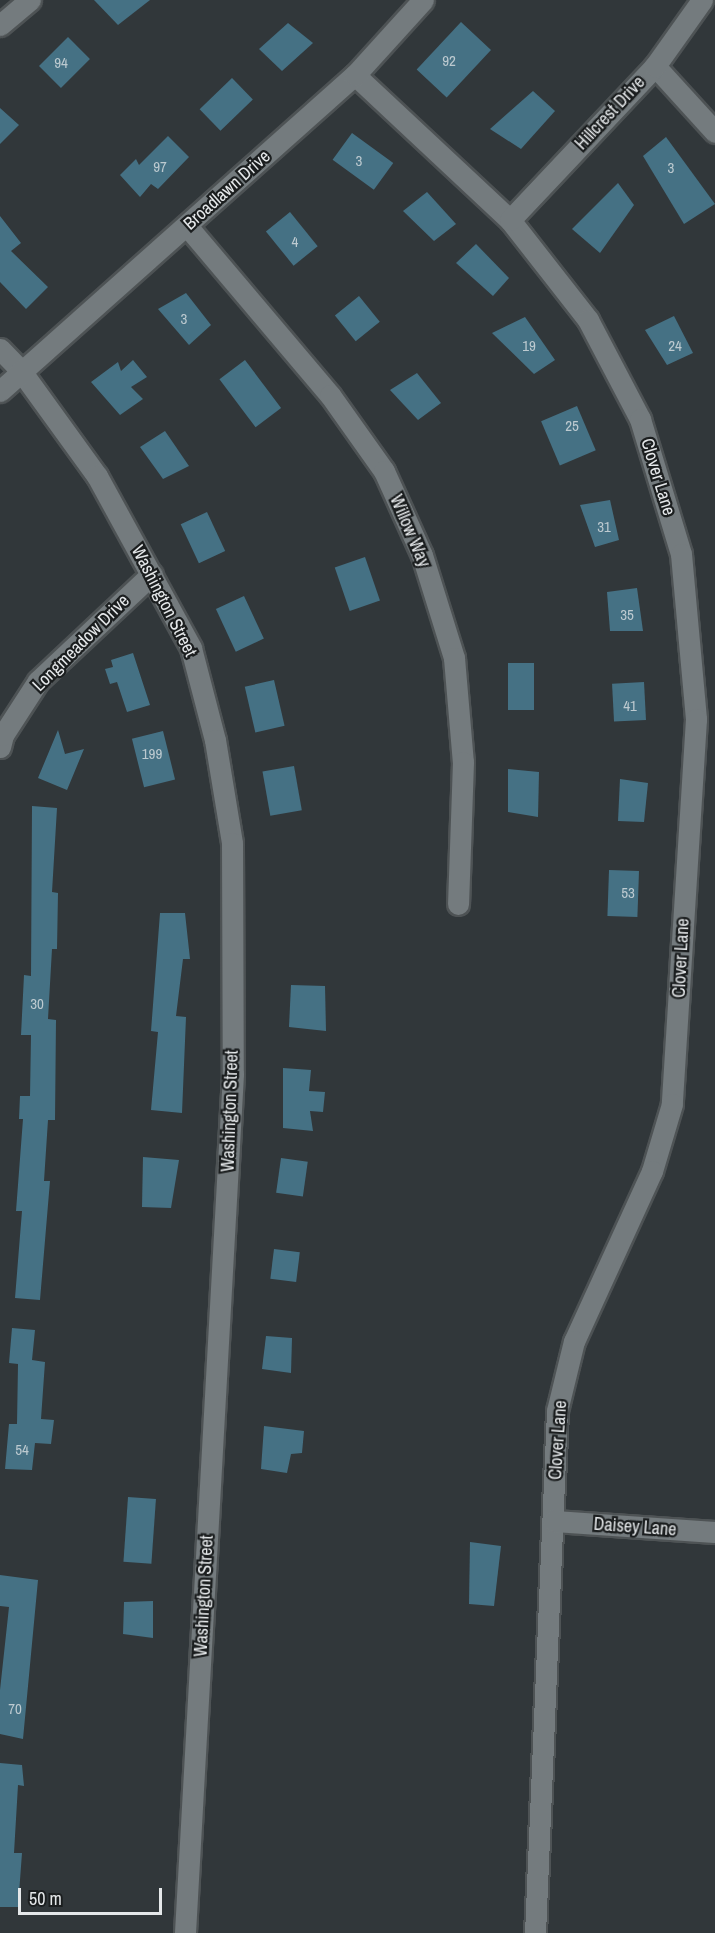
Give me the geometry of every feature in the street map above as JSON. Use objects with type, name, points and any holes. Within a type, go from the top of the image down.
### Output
[{"type":"street","points":[[0,25],[30,0]]},
{"type":"street","name":"Broadlawn Drive","points":[[0,391],[355,75],[423,0]]},
{"type":"street","name":"Hillcrest Drive","points":[[510,220],[655,66],[702,0]]},
{"type":"street","points":[[655,66],[715,132]]},
{"type":"street","name":"Clover Lane","points":[[355,75],[510,220],[588,320],[640,419],[681,554],[696,719],[672,1104],[652,1171],[574,1341],[557,1411],[535,1933]]},
{"type":"street","name":"Willow Way","points":[[187,226],[330,395],[384,471],[422,555],[454,658],[463,762],[458,904]]},
{"type":"street","name":"Washington Street","points":[[0,349],[21,371],[97,476],[191,648],[215,740],[232,843],[233,1074],[185,1933]]},
{"type":"street","name":"Longmeadow Drive","points":[[0,747],[3,735],[38,681],[152,574]]},
{"type":"street","name":"Daisey Lane","points":[[554,1521],[715,1532]]},
{"type":"building","points":[[94,0],[150,0],[118,25]]},
{"type":"building","points":[[461,22],[491,50],[447,97],[417,70]]},
{"type":"building","points":[[288,23],[313,43],[282,71],[259,49]]},
{"type":"building","points":[[68,37],[90,59],[61,88],[39,66]]},
{"type":"building","points":[[232,78],[253,100],[220,131],[200,109]]},
{"type":"building","points":[[533,91],[555,111],[521,149],[490,129]]},
{"type":"building","points":[[0,108],[19,125],[0,144]]},
{"type":"building","points":[[352,133],[393,163],[374,190],[333,160]]},
{"type":"building","points":[[168,136],[189,157],[158,189],[151,184],[140,197],[120,175],[136,159],[139,165]]},
{"type":"building","points":[[666,137],[715,204],[684,224],[643,156]]},
{"type":"building","points":[[618,183],[634,205],[600,253],[572,229]]},
{"type":"building","points":[[427,192],[456,224],[434,241],[403,211]]},
{"type":"building","points":[[290,212],[318,246],[294,266],[266,232]]},
{"type":"building","points":[[0,216],[21,243],[11,251],[48,287],[26,309],[0,282]]},
{"type":"building","points":[[476,244],[509,278],[493,296],[456,263]]},
{"type":"building","points":[[186,293],[211,325],[189,345],[158,309]]},
{"type":"building","points":[[359,296],[380,322],[356,341],[335,316]]},
{"type":"building","points":[[674,316],[693,353],[667,365],[645,330]]},
{"type":"building","points":[[525,317],[555,360],[534,374],[492,333]]},
{"type":"building","points":[[133,360],[147,377],[131,387],[143,399],[120,415],[91,382],[118,362],[121,371]]},
{"type":"building","points":[[245,360],[281,408],[256,427],[219,379]]},
{"type":"building","points":[[417,373],[441,403],[418,420],[390,390]]},
{"type":"building","points":[[577,406],[596,450],[560,465],[541,421]]},
{"type":"building","points":[[165,431],[189,466],[163,479],[140,447]]},
{"type":"building","points":[[610,500],[619,540],[595,547],[580,505]]},
{"type":"building","points":[[207,512],[225,551],[199,563],[181,524]]},
{"type":"building","points":[[365,557],[380,600],[350,611],[335,567]]},
{"type":"building","points":[[637,588],[643,631],[610,631],[607,592]]},
{"type":"building","points":[[244,596],[264,639],[236,652],[216,609]]},
{"type":"building","points":[[133,653],[150,705],[127,712],[117,682],[110,684],[105,669],[113,667],[111,660]]},
{"type":"building","points":[[508,663],[534,663],[534,710],[508,710]]},
{"type":"building","points":[[274,680],[285,726],[255,733],[245,687]]},
{"type":"building","points":[[644,682],[646,720],[614,722],[612,684]]},
{"type":"building","points":[[58,730],[65,754],[84,749],[67,790],[38,778]]},
{"type":"building","points":[[163,731],[175,780],[144,787],[132,739]]},
{"type":"building","points":[[294,766],[302,810],[270,816],[262,772]]},
{"type":"building","points":[[508,769],[539,772],[538,817],[508,812]]},
{"type":"building","points":[[620,779],[648,783],[644,822],[618,821]]},
{"type":"building","points":[[32,806],[57,808],[52,892],[58,893],[57,949],[52,949],[48,1019],[56,1020],[55,1120],[48,1120],[44,1181],[50,1181],[40,1300],[15,1298],[22,1211],[16,1211],[23,1119],[19,1119],[20,1096],[30,1096],[31,1035],[21,1035],[24,975],[31,976]]},
{"type":"building","points":[[609,870],[639,871],[637,917],[607,916]]},
{"type":"building","points":[[160,913],[185,913],[190,959],[183,959],[176,1016],[186,1017],[182,1113],[151,1110],[158,1032],[151,1031]]},
{"type":"building","points":[[291,985],[325,986],[326,1031],[289,1027]]},
{"type":"building","points":[[283,1068],[311,1070],[309,1091],[325,1092],[323,1112],[310,1111],[313,1131],[283,1128]]},
{"type":"building","points":[[143,1157],[179,1160],[171,1208],[142,1207]]},
{"type":"building","points":[[281,1158],[308,1162],[303,1196],[276,1193]]},
{"type":"building","points":[[274,1249],[300,1252],[296,1282],[270,1279]]},
{"type":"building","points":[[12,1328],[35,1330],[32,1360],[45,1362],[41,1419],[54,1420],[51,1444],[35,1443],[32,1470],[5,1469],[9,1424],[17,1424],[18,1364],[9,1363]]},
{"type":"building","points":[[266,1336],[292,1338],[291,1373],[262,1369]]},
{"type":"building","points":[[264,1426],[304,1431],[302,1453],[291,1454],[287,1473],[261,1469]]},
{"type":"building","points":[[128,1497],[156,1499],[151,1564],[123,1562]]},
{"type":"building","points":[[470,1542],[501,1546],[494,1606],[469,1604]]},
{"type":"building","points":[[0,1575],[38,1580],[23,1739],[0,1734],[0,1690],[9,1607],[0,1606]]},
{"type":"building","points":[[153,1601],[153,1638],[123,1634],[124,1602]]},
{"type":"building","points":[[0,1763],[22,1765],[24,1786],[18,1785],[14,1853],[22,1853],[18,1907],[0,1907]]}]
